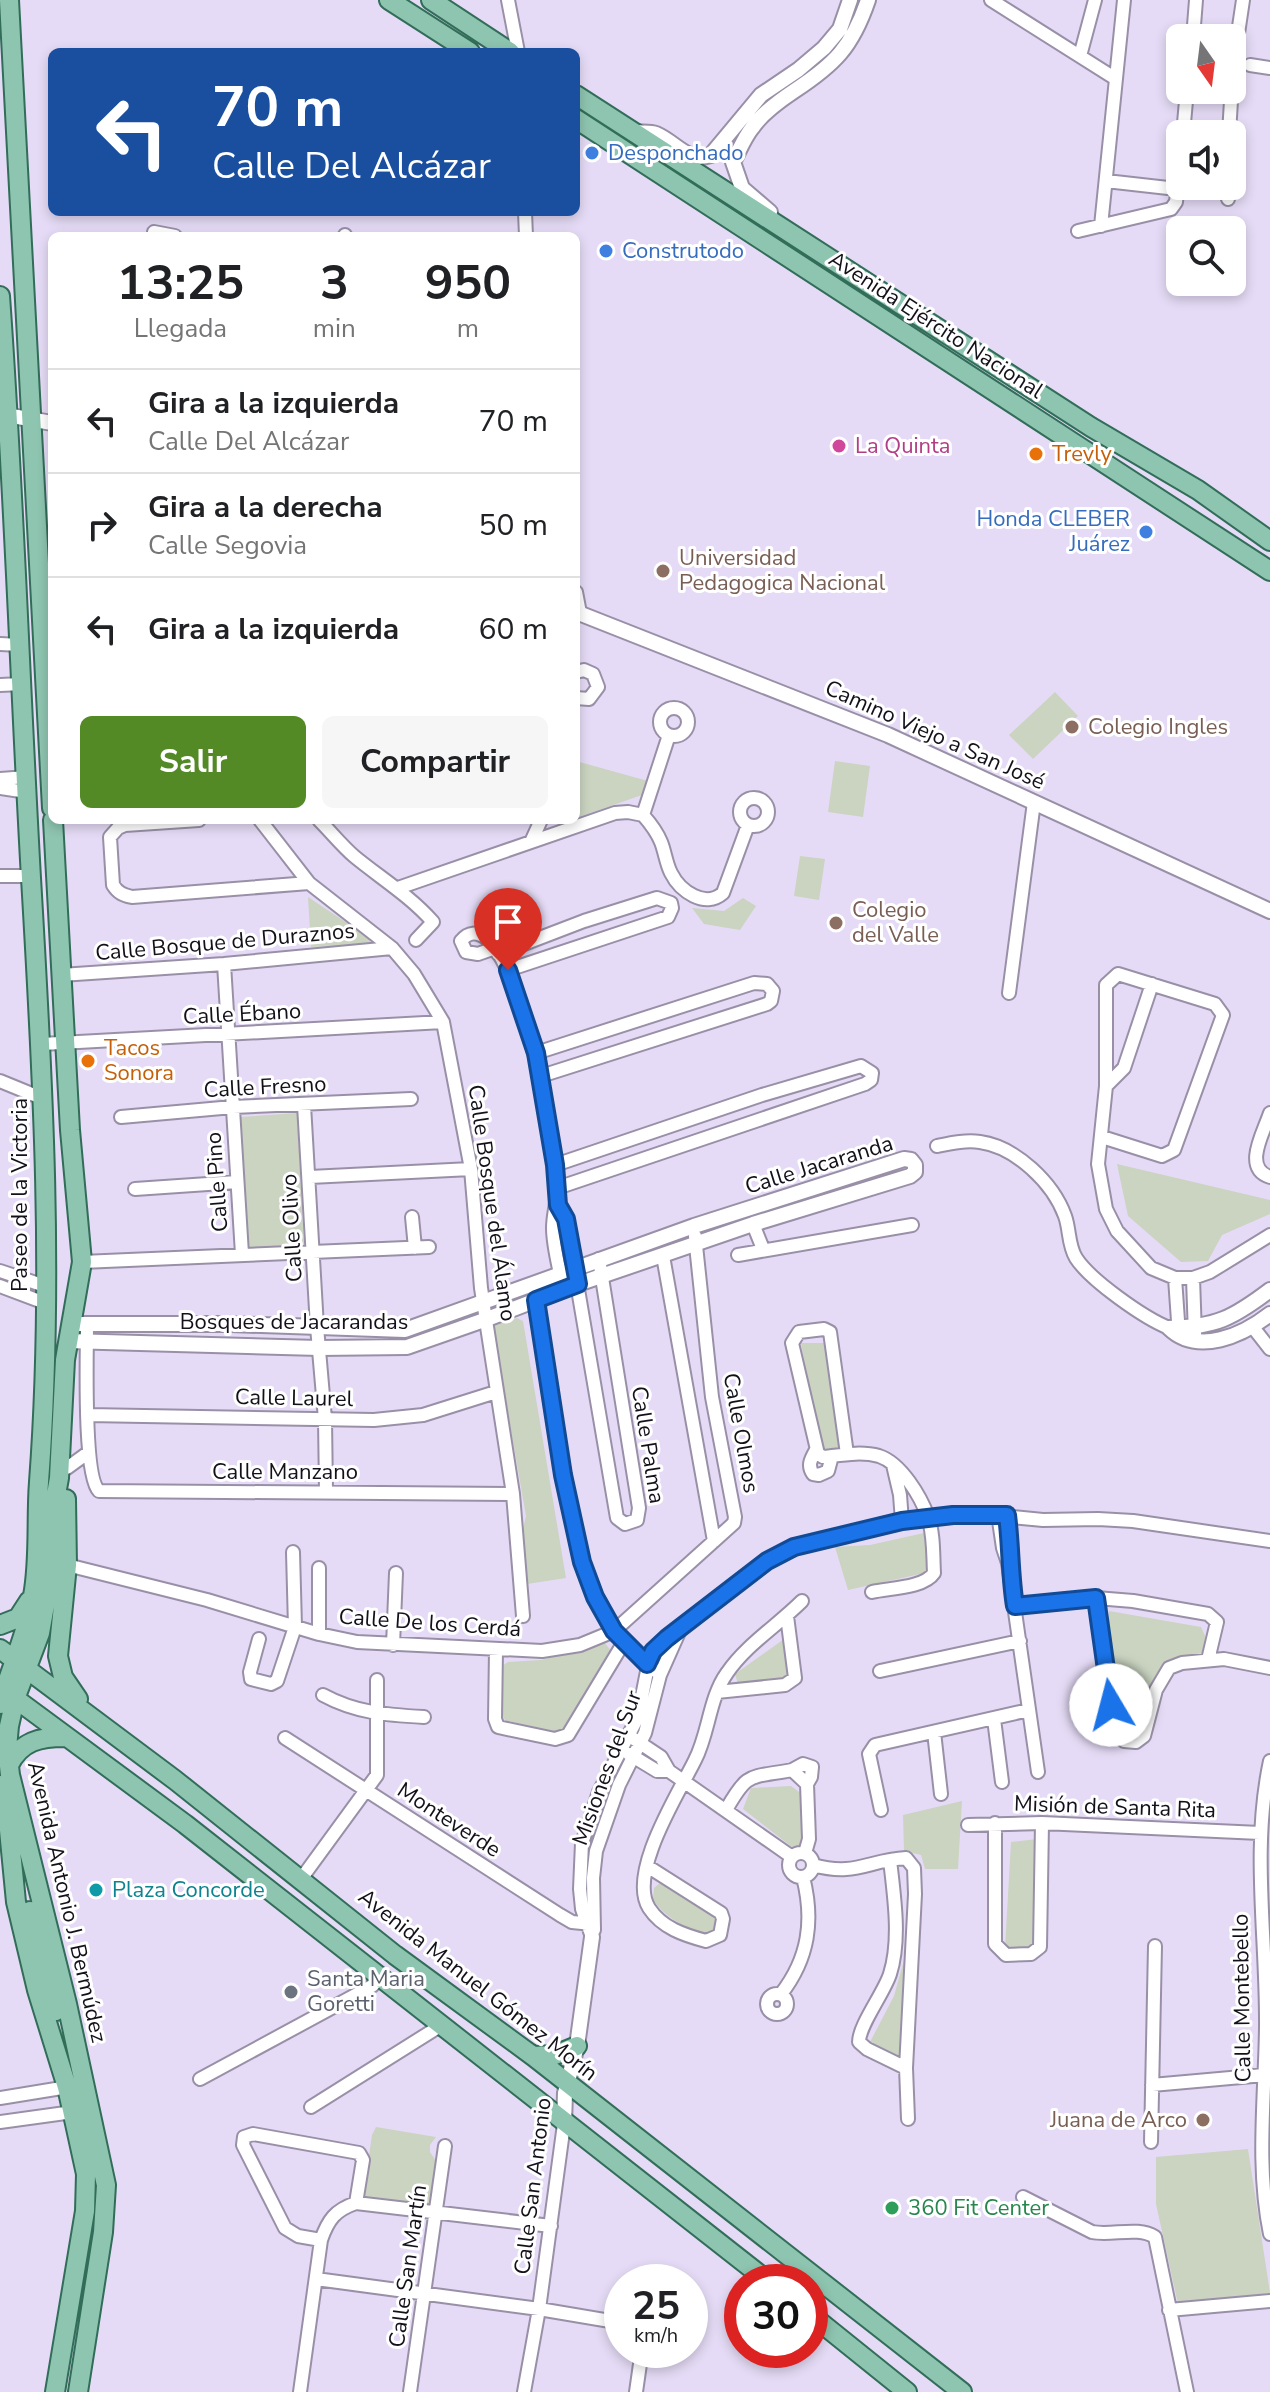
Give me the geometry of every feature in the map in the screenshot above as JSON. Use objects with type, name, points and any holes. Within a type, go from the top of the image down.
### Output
[{"type":"main road","points":[[9,0],[48,707]]},
{"type":"main road","points":[[389,0],[464,48]]},
{"type":"main road","points":[[431,0],[504,48]]},
{"type":"main road","name":"Avenida Ejército Nacional","points":[[580,98],[1091,427],[1198,490],[1270,541]]},
{"type":"main road","name":"Avenida Ejército Nacional","points":[[580,122],[1270,571]]},
{"type":"main road","name":"Paseo de la Victoria","points":[[0,296],[7,531],[20,645],[45,1131],[42,1452],[34,1591],[21,1664]]},
{"type":"main road","points":[[989,387],[1034,398],[1043,396]]},
{"type":"main road","points":[[1043,423],[1048,415],[1058,412],[1091,427]]},
{"type":"main road","points":[[49,1724],[21,1664],[58,1579],[55,1500],[65,1377],[79,1333],[82,1262],[70,1130],[53,824]]},
{"type":"main road","points":[[45,1131],[70,1130]]},
{"type":"main road","points":[[65,1377],[72,1403],[67,1468],[67,1565],[59,1668],[68,1686],[99,1722]]},
{"type":"main road","points":[[42,1452],[55,1500]]},
{"type":"main road","points":[[0,1625],[18,1618],[34,1591]]},
{"type":"main road","name":"Avenida Antonio J. Bermúdez","points":[[21,1664],[5,1695],[9,1765],[74,2040],[76,2086],[104,2169],[106,2203],[78,2392]]},
{"type":"main road","name":"Avenida Manuel Gómez Morín","points":[[21,1664],[326,1898],[395,1955],[533,2056],[962,2392]]},
{"type":"main road","points":[[5,1695],[122,1777],[746,2264]]},
{"type":"main road","points":[[9,1765],[15,1754],[34,1740],[65,1737]]},
{"type":"main road","points":[[0,1785],[9,1830],[13,1888],[37,1990]]},
{"type":"main road","points":[[0,1836],[25,1892],[54,2007],[74,2040]]},
{"type":"main road","points":[[270,1892],[290,1889],[301,1879]]},
{"type":"main road","points":[[0,1888],[23,1963],[76,2086]]},
{"type":"main road","points":[[308,1920],[311,1907],[326,1898]]},
{"type":"main road","points":[[533,2056],[555,2055],[577,2046]]},
{"type":"main road","points":[[55,2392],[86,2198],[82,2110]]},
{"type":"main road","points":[[835,2333],[853,2328],[865,2316]]},
{"type":"main road","points":[[828,2328],[907,2392]]},
{"type":"main road","points":[[863,2357],[870,2343],[881,2337],[893,2337]]},
{"type":"street","points":[[508,0],[517,48]]},
{"type":"street","points":[[632,132],[655,134],[687,156],[703,158],[719,148],[761,95],[824,48],[840,29],[850,0]]},
{"type":"street","points":[[789,233],[742,188],[733,162],[752,127],[777,103],[833,62],[855,35],[868,0]]},
{"type":"street","points":[[1080,56],[1095,0]]},
{"type":"street","points":[[1101,226],[1124,0]]},
{"type":"street","points":[[1194,24],[1196,0]]},
{"type":"street","points":[[1230,120],[1233,67],[1243,0]]},
{"type":"street","points":[[997,2],[1116,79]]},
{"type":"street","points":[[840,29],[855,35]]},
{"type":"street","points":[[1250,65],[1270,68]]},
{"type":"street","points":[[719,148],[724,155],[736,157]]},
{"type":"street","points":[[1106,181],[1166,188]]},
{"type":"street","points":[[1078,231],[1171,209],[1176,200]]},
{"type":"street","points":[[4,414],[48,422]]},
{"type":"street","name":"Camino Viejo a San José","points":[[580,613],[888,735],[1270,911]]},
{"type":"street","points":[[0,644],[20,645]]},
{"type":"street","points":[[580,672],[589,671],[598,682],[594,696],[580,702]]},
{"type":"street","points":[[0,685],[22,684]]},
{"type":"street","points":[[643,815],[669,735]]},
{"type":"street","points":[[0,779],[27,785]]},
{"type":"street","points":[[0,788],[27,785]]},
{"type":"street","points":[[1009,993],[1034,802]]},
{"type":"street","points":[[398,888],[615,813],[628,812],[643,815],[662,842],[677,882],[688,893],[704,900],[723,893],[748,825]]},
{"type":"street","points":[[140,824],[118,828],[110,837],[113,885],[122,895],[132,897],[309,883]]},
{"type":"street","name":"Calle Bosque del Álamo","points":[[263,824],[309,883],[392,948],[414,974],[443,1022],[471,1169],[484,1304],[513,1494],[523,1616]]},
{"type":"street","points":[[323,824],[353,855],[398,888],[433,922],[416,940]]},
{"type":"street","points":[[531,842],[539,824]]},
{"type":"street","points":[[0,876],[31,876]]},
{"type":"street","points":[[508,970],[668,917],[671,903],[657,898],[497,951],[508,970],[541,1076],[558,1205],[566,1219],[568,1270],[563,1289]]},
{"type":"street","points":[[584,921],[593,942]]},
{"type":"street","name":"Calle Bosque de Duraznos","points":[[61,975],[392,948]]},
{"type":"street","name":"Calle Pino","points":[[224,964],[242,1254]]},
{"type":"street","points":[[1102,1137],[1162,1156],[1174,1150],[1223,1015],[1215,1004],[1118,974],[1106,985],[1106,1086],[1098,1164],[1106,1209],[1117,1231],[1151,1268],[1175,1278],[1193,1278],[1219,1267],[1270,1235]]},
{"type":"street","points":[[536,1053],[754,983],[767,984],[773,991],[767,1004],[541,1076]]},
{"type":"street","points":[[1106,1086],[1124,1068],[1152,984]]},
{"type":"street","points":[[655,1016],[662,1036]]},
{"type":"street","name":"Calle Ébano","points":[[42,1044],[443,1022]]},
{"type":"street","points":[[555,1165],[762,1095],[861,1066],[872,1073],[871,1080],[865,1084],[557,1188]]},
{"type":"street","points":[[0,1081],[44,1099]]},
{"type":"street","points":[[762,1095],[769,1116]]},
{"type":"street","name":"Calle Fresno","points":[[121,1117],[233,1107],[411,1099]]},
{"type":"street","name":"Calle Olivo","points":[[304,1105],[325,1419],[326,1492]]},
{"type":"street","points":[[1270,1113],[1255,1159],[1259,1171],[1270,1177]]},
{"type":"street","points":[[661,1128],[669,1148]]},
{"type":"street","points":[[937,1146],[961,1141],[994,1145],[1030,1168],[1060,1205],[1075,1256],[1084,1269],[1147,1319],[1175,1331],[1222,1339],[1264,1322],[1270,1349]]},
{"type":"street","name":"Calle Jacaranda","points":[[79,1333],[230,1324],[405,1330],[694,1226],[904,1159],[911,1160],[915,1165]]},
{"type":"street","name":"Bosques de Jacarandas","points":[[79,1333],[229,1347],[407,1347],[563,1289],[910,1176],[915,1172],[915,1165]]},
{"type":"street","points":[[310,1177],[471,1169]]},
{"type":"street","points":[[135,1189],[237,1182]]},
{"type":"street","points":[[813,1188],[818,1204]]},
{"type":"street","name":"Calle Jacaranda","points":[[733,1214],[746,1227],[757,1250]]},
{"type":"street","points":[[412,1217],[415,1248]]},
{"type":"street","points":[[738,1255],[912,1225]]},
{"type":"street","name":"Calle Olmos","points":[[663,1256],[714,1541],[729,1530],[735,1517],[712,1397],[694,1226]]},
{"type":"street","points":[[82,1262],[429,1247]]},
{"type":"street","name":"Calle Palma","points":[[568,1270],[578,1284],[617,1518],[622,1523],[632,1523],[638,1518],[639,1508],[599,1259]]},
{"type":"street","points":[[0,1271],[45,1294]]},
{"type":"street","points":[[1175,1278],[1175,1331]]},
{"type":"street","points":[[1193,1278],[1195,1334]]},
{"type":"street","points":[[0,1286],[45,1294]]},
{"type":"street","points":[[1195,1334],[1239,1313],[1270,1290]]},
{"type":"street","points":[[536,1300],[577,1546],[595,1597],[614,1631],[660,1675]]},
{"type":"street","points":[[229,1347],[230,1324]]},
{"type":"street","points":[[847,1454],[832,1336],[824,1329],[799,1332],[792,1343],[816,1450],[820,1456],[880,1456],[903,1474],[929,1518],[932,1577],[872,1592]]},
{"type":"street","name":"Calle Manzano","points":[[79,1333],[89,1452],[93,1483],[99,1491],[513,1494]]},
{"type":"street","name":"Calle Laurel","points":[[88,1415],[407,1418],[496,1392]]},
{"type":"street","points":[[688,1403],[712,1397]]},
{"type":"street","points":[[598,1403],[621,1400]]},
{"type":"street","points":[[816,1450],[809,1468],[813,1474],[828,1471],[832,1456]]},
{"type":"street","points":[[67,1468],[89,1452]]},
{"type":"street","points":[[893,1465],[902,1521]]},
{"type":"street","points":[[900,1495],[915,1492]]},
{"type":"street","points":[[1003,1515],[1003,1548],[1015,1606],[1038,1772]]},
{"type":"street","points":[[647,1664],[658,1646],[780,1553],[808,1543],[902,1521],[1003,1515],[1043,1520],[1098,1519],[1133,1521],[1270,1541]]},
{"type":"street","name":"Calle De los Cerdá","points":[[67,1565],[357,1642],[496,1650],[562,1649],[614,1631],[714,1541]]},
{"type":"street","points":[[259,1639],[251,1679],[271,1684],[277,1681],[295,1627],[293,1552]]},
{"type":"street","points":[[319,1568],[319,1634]]},
{"type":"street","points":[[393,1645],[396,1573]]},
{"type":"street","points":[[1015,1606],[1096,1598],[1148,1603],[1208,1614],[1216,1619],[1217,1627],[1213,1661]]},
{"type":"street","points":[[1096,1598],[1115,1732],[1124,1741],[1131,1743],[1144,1736],[1156,1690],[1169,1668],[1182,1663],[1213,1661],[1239,1668],[1248,1664],[1270,1668]]},
{"type":"street","points":[[647,1866],[721,1913],[720,1935],[706,1941],[682,1934],[657,1917],[647,1905],[644,1888],[647,1866],[683,1780],[702,1746],[717,1692],[728,1671],[802,1601]]},
{"type":"street","points":[[717,1692],[785,1685],[793,1681],[787,1616]]},
{"type":"street","name":"Misiones del Sur","points":[[591,1928],[580,1889],[582,1843],[599,1792],[653,1711],[660,1675],[680,1630]]},
{"type":"street","points":[[880,1671],[1020,1641]]},
{"type":"street","points":[[496,1650],[495,1719],[498,1727],[555,1739],[568,1735],[624,1642]]},
{"type":"street","name":"Misiones del Sur","points":[[635,1740],[647,1664]]},
{"type":"street","points":[[301,1879],[377,1775],[377,1680]]},
{"type":"street","points":[[323,1695],[352,1709],[424,1717]]},
{"type":"street","points":[[881,1810],[869,1754],[875,1745],[1029,1710]]},
{"type":"street","points":[[994,1719],[1002,1782]]},
{"type":"street","points":[[934,1732],[941,1794]]},
{"type":"street","name":"Monteverde","points":[[285,1738],[560,1915],[591,1928]]},
{"type":"street","points":[[635,1740],[661,1757],[669,1771],[792,1857]]},
{"type":"street","points":[[627,1754],[657,1771],[669,1771]]},
{"type":"street","name":"Calle Montebello","points":[[1270,1761],[1262,1800],[1260,1833],[1265,1887],[1268,2026],[1264,2075],[1270,2234]]},
{"type":"street","points":[[726,1810],[748,1778],[792,1770],[807,1784],[809,1839],[805,1853]]},
{"type":"street","points":[[995,1823],[995,1944],[1006,1955],[1031,1954],[1041,1944],[1042,1823]]},
{"type":"street","name":"Misión de Santa Rita","points":[[968,1825],[1042,1823],[1260,1833]]},
{"type":"street","points":[[798,1853],[805,1853],[813,1865],[803,1877],[792,1872],[789,1865],[798,1853]]},
{"type":"street","points":[[813,1865],[846,1871],[906,1858],[914,1868],[906,2068],[908,2119]]},
{"type":"street","points":[[890,1860],[895,1944],[890,1976],[860,2031],[859,2042],[906,2068]]},
{"type":"street","points":[[781,1994],[795,1976],[807,1943],[809,1900],[803,1877]]},
{"type":"street","name":"Calle San Antonio","points":[[524,2392],[551,2226],[568,2084],[577,2046],[591,1928]]},
{"type":"street","points":[[895,1944],[913,1945]]},
{"type":"street","points":[[1151,2142],[1155,1946]]},
{"type":"street","points":[[200,2079],[372,1986],[380,1978]]},
{"type":"street","points":[[311,2107],[440,2026]]},
{"type":"street","points":[[1152,2085],[1264,2075]]},
{"type":"street","points":[[0,2098],[76,2086]]},
{"type":"street","points":[[0,2122],[82,2110]]},
{"type":"street","points":[[321,2240],[298,2236],[285,2228],[243,2145],[244,2137],[253,2134],[355,2151],[363,2160],[356,2203]]},
{"type":"street","name":"Calle San Martín","points":[[410,2392],[445,2146]]},
{"type":"street","points":[[1023,2197],[1092,2232],[1105,2235],[1144,2232],[1155,2237],[1187,2392]]},
{"type":"street","points":[[300,2392],[321,2240],[331,2217],[346,2206],[356,2203],[551,2226]]},
{"type":"street","points":[[316,2279],[604,2320]]},
{"type":"street","points":[[1169,2310],[1270,2301]]},
{"type":"street","points":[[636,2392],[639,2368]]},
{"type":"green space","points":[[1055,692],[1078,716],[1033,759],[1009,735]]},
{"type":"green space","points":[[835,761],[870,766],[863,817],[828,812]]},
{"type":"green space","points":[[580,762],[648,781],[642,795],[580,817]]},
{"type":"green space","points":[[800,856],[825,859],[819,900],[794,896]]},
{"type":"green space","points":[[308,897],[368,937],[372,945],[311,947]]},
{"type":"green space","points":[[743,898],[756,906],[740,930],[704,924],[692,908],[724,911]]},
{"type":"green space","points":[[297,1113],[304,1246],[249,1250],[240,1117]]},
{"type":"green space","points":[[1117,1164],[1270,1200],[1270,1214],[1222,1235],[1208,1261],[1181,1262],[1128,1216]]},
{"type":"green space","points":[[517,1318],[523,1321],[566,1578],[527,1584],[520,1543],[526,1516],[493,1327]]},
{"type":"green space","points":[[801,1343],[826,1343],[842,1451],[820,1455]]},
{"type":"green space","points":[[924,1533],[929,1572],[848,1590],[835,1547],[870,1545]]},
{"type":"green space","points":[[1109,1611],[1201,1627],[1206,1638],[1202,1653],[1176,1658],[1158,1672],[1136,1737],[1122,1733]]},
{"type":"green space","points":[[784,1639],[788,1680],[738,1684],[735,1674]]},
{"type":"green space","points":[[605,1643],[611,1651],[562,1734],[505,1720],[500,1713],[502,1666],[508,1662],[541,1660]]},
{"type":"green space","points":[[791,1786],[802,1794],[803,1839],[799,1847],[792,1847],[743,1809],[751,1788]]},
{"type":"green space","points":[[962,1801],[958,1869],[925,1869],[921,1855],[904,1851],[903,1815]]},
{"type":"green space","points":[[1037,1839],[1037,1947],[1005,1948],[1011,1842]]},
{"type":"green space","points":[[660,1883],[719,1917],[719,1932],[713,1936],[696,1931],[665,1913],[653,1900],[654,1888]]},
{"type":"green space","points":[[904,1960],[908,1996],[899,2059],[869,2044],[894,1996]]},
{"type":"green space","points":[[376,2127],[436,2137],[430,2145],[430,2152],[436,2161],[431,2205],[363,2197],[372,2135]]},
{"type":"green space","points":[[1248,2149],[1270,2293],[1178,2304],[1156,2204],[1156,2157]]},
{"type":"place","name":"Desponchado","points":[[592,153]]},
{"type":"place","name":"Construtodo","points":[[606,251]]},
{"type":"place","name":"La Quinta","points":[[839,446]]},
{"type":"place","name":"Trevly","points":[[1036,454]]},
{"type":"place","name":"Honda CLEBER Juárez","points":[[1146,532]]},
{"type":"place","name":"Universidad Pedagogica Nacional","points":[[663,571]]},
{"type":"place","name":"Colegio Ingles","points":[[1072,727]]},
{"type":"place","name":"Colegio del Valle","points":[[836,923]]},
{"type":"place","name":"Tacos Sonora","points":[[88,1061]]},
{"type":"place","name":"Plaza Concorde","points":[[96,1890]]},
{"type":"place","name":"Santa Maria Goretti","points":[[291,1992]]},
{"type":"place","name":"Juana de Arco","points":[[1203,2120]]},
{"type":"place","name":"360 Fit Center","points":[[892,2208]]},
{"type":"route","points":[[508,970],[536,1053],[555,1165],[558,1205],[566,1219],[578,1284],[536,1300],[563,1475],[577,1546],[587,1578],[614,1631],[647,1664],[653,1651],[667,1638],[767,1561],[794,1547],[902,1521],[953,1515],[1007,1515],[1011,1547],[1008,1563],[1015,1606],[1096,1598],[1111,1705]]}]
